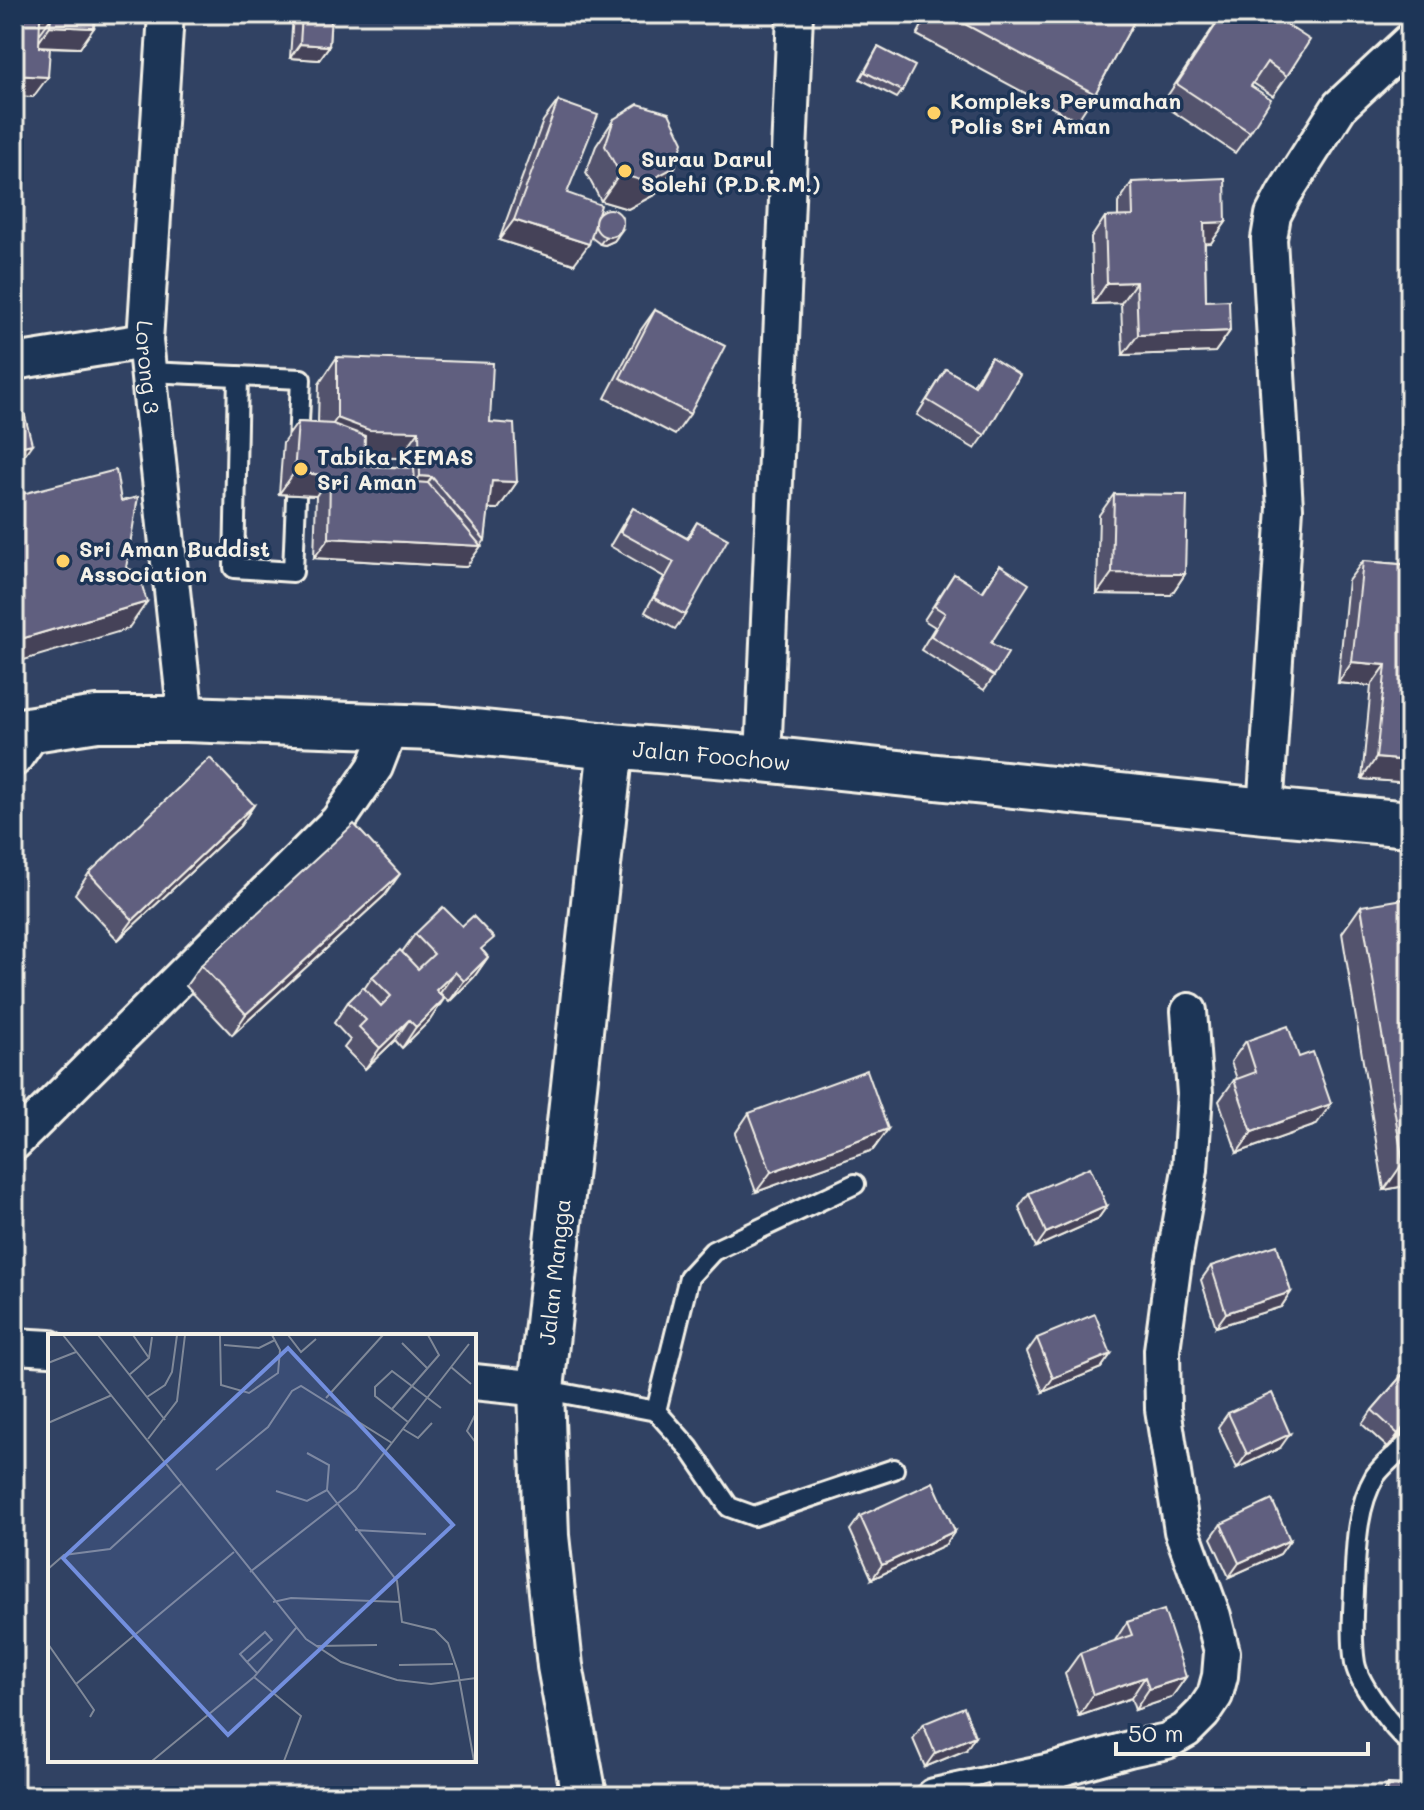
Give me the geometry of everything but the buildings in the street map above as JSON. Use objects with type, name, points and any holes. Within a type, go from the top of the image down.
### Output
[{"type":"main road","name":"Jalan Foochow","points":[[21,740],[97,719],[434,728],[1410,824]]},
{"type":"main road","name":"Jalan Mangga","points":[[584,1796],[558,1652],[546,1536],[541,1389],[611,746]]},
{"type":"street","name":"Lorong 3","points":[[166,14],[147,356],[186,719]]},
{"type":"street","points":[[763,759],[795,14]]},
{"type":"street","points":[[1265,811],[1285,508],[1269,239],[1273,215],[1340,106],[1410,41]]},
{"type":"street","points":[[14,362],[147,356]]},
{"type":"street","points":[[14,1143],[338,821],[375,767],[391,726]]},
{"type":"street","points":[[934,1796],[1056,1783],[1129,1749],[1167,1741],[1186,1730],[1215,1695],[1222,1652],[1213,1616],[1182,1531],[1163,1409],[1162,1350],[1190,1170],[1195,1094],[1189,1011]]},
{"type":"street","points":[[14,1346],[48,1348]]},
{"type":"street","points":[[476,1382],[541,1389]]},
{"type":"lane","points":[[147,356],[238,376],[301,379],[293,572],[234,568],[238,376]]},
{"type":"lane","points":[[656,1411],[689,1277],[713,1251],[855,1184]]},
{"type":"lane","points":[[541,1389],[656,1411],[689,1448],[729,1507],[754,1516],[894,1469]]},
{"type":"lane","points":[[1410,1442],[1376,1475],[1365,1497],[1357,1535],[1353,1616],[1356,1666],[1378,1707],[1410,1743]]},
{"type":"place","name":"Kompleks Perumahan Polis Sri Aman","points":[[934,113]]},
{"type":"place","name":"Surau Darul Solehi (P.D.R.M.)","points":[[625,171]]},
{"type":"place","name":"Tabika KEMAS Sri Aman","points":[[301,469]]},
{"type":"place","name":"Sri Aman Buddist Association","points":[[63,561]]}]
